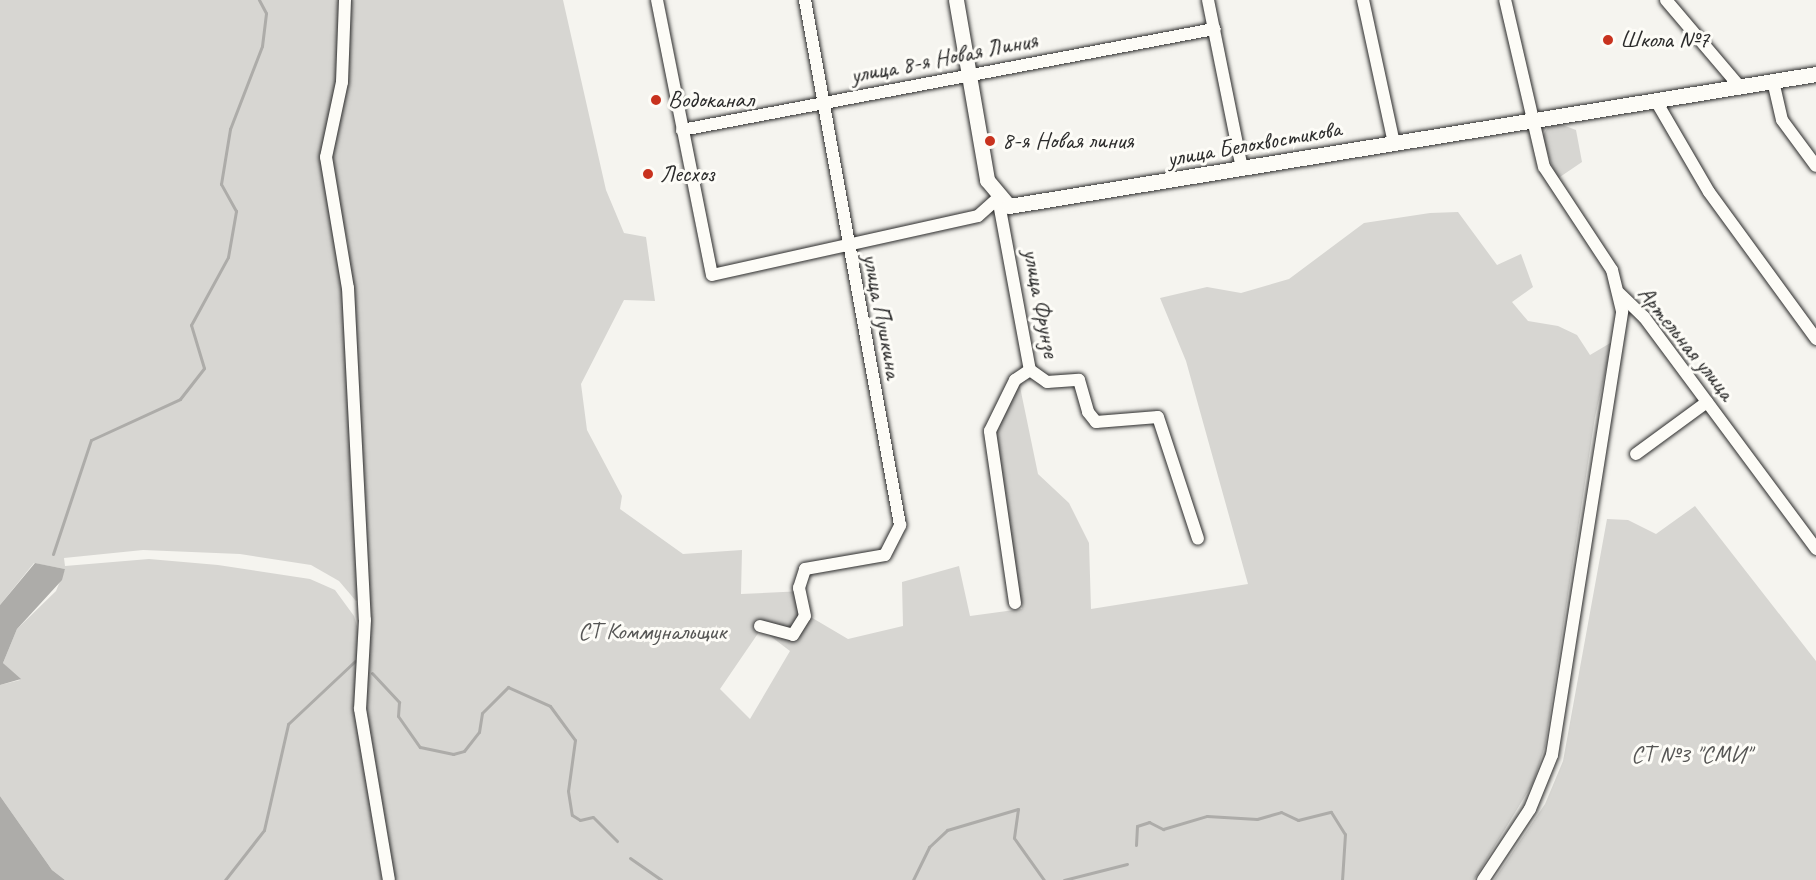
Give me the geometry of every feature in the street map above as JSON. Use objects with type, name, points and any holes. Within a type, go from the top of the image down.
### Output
[{"type":"main road","name":"улица Фрунзе","points":[[956,0],[987,180],[998,198]]},
{"type":"main road","name":"улица Белохвостикова","points":[[998,198],[1023,207],[1394,142],[1816,74]]},
{"type":"street","points":[[345,0],[342,82],[326,157],[348,288],[365,620],[360,710],[390,880]]},
{"type":"street","points":[[657,0],[712,274],[847,242],[978,216],[998,198]]},
{"type":"street","name":"улица Пушкина","points":[[760,626],[793,635],[802,624],[799,581],[805,569],[885,555],[900,525],[805,0]]},
{"type":"street","points":[[1208,0],[1242,169]]},
{"type":"street","points":[[1363,0],[1394,142]]},
{"type":"street","name":"Артельная улица","points":[[1505,0],[1529,120],[1553,188],[1612,270],[1619,293],[1644,317],[1816,549]]},
{"type":"street","points":[[1666,0],[1740,87]]},
{"type":"street","name":"улица 8-я Новая Линия","points":[[682,130],[1214,29]]},
{"type":"street","points":[[1773,81],[1782,120],[1816,166]]},
{"type":"street","points":[[1656,101],[1709,192],[1816,339]]},
{"type":"street","name":"улица Фрунзе","points":[[998,198],[1030,370],[1047,382],[1079,380],[1088,412],[1096,422],[1158,417],[1198,539]]},
{"type":"street","points":[[1483,880],[1530,809],[1552,755],[1622,328],[1619,293]]},
{"type":"street","points":[[1015,603],[990,431],[1015,380],[1030,370]]},
{"type":"street","points":[[1636,454],[1707,402]]},
{"type":"green space","points":[[0,0],[343,0],[340,76],[323,151],[339,235],[360,599],[356,601],[339,581],[311,565],[240,554],[143,550],[64,558],[65,566],[149,559],[218,565],[310,579],[335,590],[354,616],[360,636],[356,707],[382,880],[65,880],[52,870],[0,796],[0,685],[20,680],[3,663],[17,629],[56,591],[65,569],[34,563],[0,605]]},
{"type":"green space","name":"СТ Коммунальщик","points":[[349,0],[563,0],[606,190],[624,233],[646,237],[655,301],[624,300],[581,384],[587,430],[622,496],[620,509],[683,554],[742,550],[741,594],[804,591],[809,616],[848,639],[903,626],[902,582],[959,566],[970,616],[1022,609],[995,436],[1019,382],[1038,474],[1069,503],[1089,543],[1091,609],[1248,584],[1186,361],[1160,298],[1207,287],[1241,293],[1289,279],[1364,223],[1430,213],[1458,212],[1497,265],[1521,254],[1533,287],[1512,302],[1528,321],[1558,326],[1577,335],[1590,355],[1612,342],[1595,417],[1545,746],[1533,783],[1474,880],[395,880],[365,704],[353,313],[348,244],[329,162]],"holes":[[[761,629],[790,651],[750,719],[720,689]]]},
{"type":"green space","points":[[1560,124],[1576,130],[1582,162],[1557,179],[1542,137],[1548,127]]},
{"type":"green space","name":"СТ №3 \"СМИ\"","points":[[1695,506],[1816,661],[1816,880],[1494,880],[1545,804],[1563,761],[1607,519],[1628,520],[1656,534]]},
{"type":"shaded area","points":[[35,563],[65,569],[62,580],[17,629],[3,663],[21,679],[0,685],[0,605]]},
{"type":"shaded area","points":[[0,796],[52,870],[65,880],[0,880]]},
{"type":"waterway","points":[[53,554],[91,440],[180,399],[204,368],[191,325],[228,257],[236,211],[221,184],[230,129],[262,46],[266,13],[259,0]]},
{"type":"waterway","points":[[225,880],[264,830],[288,724],[355,661]]},
{"type":"waterway","points":[[372,673],[399,702],[398,716],[420,747],[453,754],[464,751],[479,732],[482,713],[508,687],[550,706],[575,740],[568,791],[572,815],[580,820],[593,817],[617,841]]},
{"type":"waterway","points":[[913,880],[929,847],[947,830],[1018,809],[1014,838],[1044,880]]},
{"type":"waterway","points":[[1136,845],[1137,826],[1149,822],[1163,829],[1207,816],[1257,819],[1281,812],[1298,820],[1331,812],[1345,834],[1342,880]]},
{"type":"waterway","points":[[630,858],[661,880]]},
{"type":"waterway","points":[[1064,880],[1127,864]]},
{"type":"place","name":"Школа №7","points":[[1608,40]]},
{"type":"place","name":"Водоканал","points":[[656,100]]},
{"type":"place","name":"8-я Новая линия","points":[[990,141]]},
{"type":"place","name":"Лесхоз","points":[[648,174]]}]
